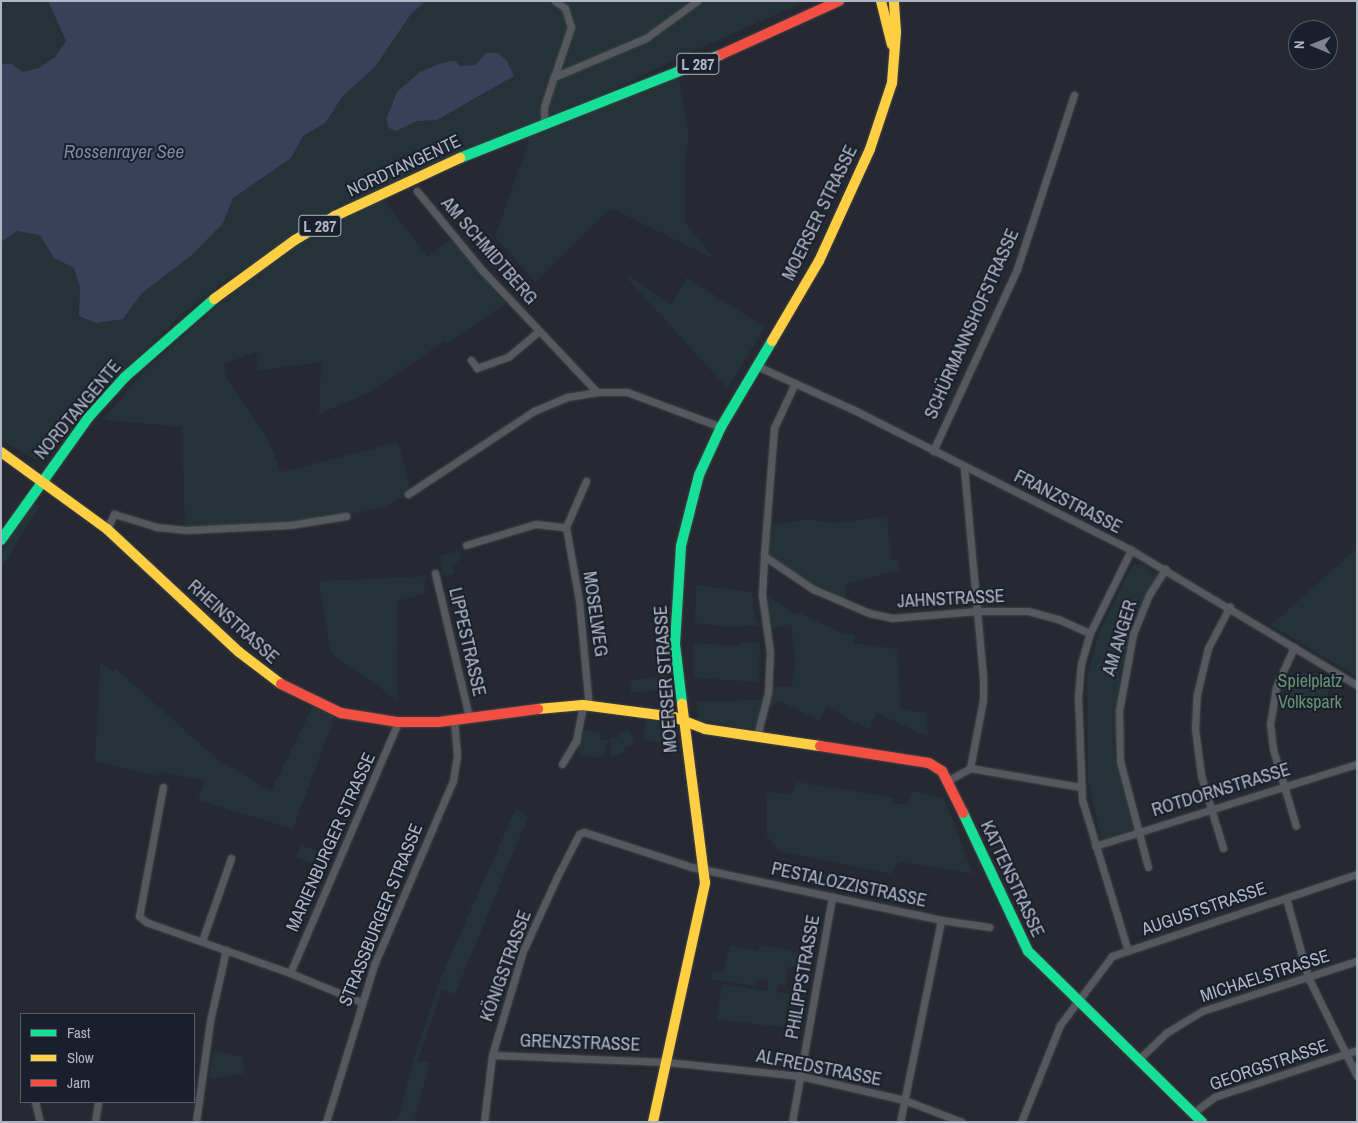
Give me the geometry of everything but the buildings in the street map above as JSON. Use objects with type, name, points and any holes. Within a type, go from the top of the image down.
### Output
[{"type":"street","points":[[544,124],[544,107],[570,27],[565,8],[555,1]]},
{"type":"street","points":[[554,77],[646,38],[697,1]]},
{"type":"street","name":"NORDTANGENTE","points":[[1,540],[42,479],[88,418],[126,377],[232,284],[335,216],[440,166],[755,42],[839,1]]},
{"type":"street","name":"MOERSER STRASSE","points":[[881,1],[894,66]]},
{"type":"street","name":"MOERSER STRASSE","points":[[653,1122],[699,916],[705,869],[697,831],[675,644],[676,591],[681,546],[699,475],[721,427],[819,261],[870,148],[887,104],[894,66],[894,1]]},
{"type":"street","name":"SCHÜRMANNSHOFSTRASSE","points":[[933,451],[1017,269],[1074,95]]},
{"type":"street","name":"AM SCHMIDTBERG","points":[[417,191],[482,270],[597,392]]},
{"type":"street","name":"AM SCHMIDTBERG","points":[[471,360],[476,368],[508,357],[540,331]]},
{"type":"street","name":"FRANZSTRASSE","points":[[757,366],[1131,550],[1230,606],[1357,685]]},
{"type":"street","points":[[757,736],[768,692],[770,652],[762,596],[774,428],[795,384]]},
{"type":"street","points":[[408,494],[534,411],[567,397],[597,392],[627,392],[721,427]]},
{"type":"street","name":"RHEINSTRASSE","points":[[1,452],[42,479],[107,528],[239,652],[273,680],[341,712],[398,722],[454,720],[468,717],[586,706],[684,721]]},
{"type":"street","points":[[964,468],[978,610],[983,700],[970,768]]},
{"type":"street","points":[[466,546],[535,524],[566,527],[586,482]]},
{"type":"street","points":[[107,528],[114,514],[157,526],[186,530],[298,524],[346,516]]},
{"type":"street","name":"MOSELWEG","points":[[566,527],[579,601],[586,706]]},
{"type":"street","points":[[1128,951],[1095,846],[1080,787],[1078,685],[1090,633],[1131,550]]},
{"type":"street","name":"JAHNSTRASSE","points":[[764,556],[814,588],[869,613],[892,618],[978,610],[1028,612],[1090,633]]},
{"type":"street","name":"AM ANGER","points":[[1148,867],[1137,832],[1120,761],[1120,698],[1133,634],[1149,595],[1165,569]]},
{"type":"street","name":"LIPPESTRASSE","points":[[435,573],[468,717]]},
{"type":"street","points":[[1223,848],[1210,808],[1196,743],[1197,699],[1208,648],[1230,606]]},
{"type":"street","points":[[1294,647],[1276,687],[1271,715],[1273,750],[1296,826]]},
{"type":"street","points":[[562,764],[576,741],[586,706]]},
{"type":"street","name":"STRASSBURGER STRASSE","points":[[326,1122],[361,1002],[453,781],[457,755],[454,720]]},
{"type":"street","name":"KATTENSTRASSE","points":[[684,721],[705,729],[929,763],[942,771],[985,856],[1028,951],[1080,1000],[1202,1122]]},
{"type":"street","name":"MARIENBURGER STRASSE","points":[[290,972],[398,722]]},
{"type":"street","name":"ROTDORNSTRASSE","points":[[1095,846],[1210,808],[1357,764]]},
{"type":"street","points":[[947,781],[970,768],[1080,787]]},
{"type":"street","points":[[163,787],[139,916],[146,922],[290,972],[361,1002]]},
{"type":"street","name":"PESTALOZZISTRASSE","points":[[584,832],[692,868],[705,869],[832,898],[941,920],[988,927]]},
{"type":"street","name":"KÖNIGSTRASSE","points":[[484,1122],[492,1055],[504,1009],[524,951],[570,851],[579,834],[584,832]]},
{"type":"street","points":[[202,941],[231,858]]},
{"type":"street","name":"AUGUSTSTRASSE","points":[[1020,1122],[1060,1025],[1112,956],[1357,874]]},
{"type":"street","name":"PHILIPPSTRASSE","points":[[792,1122],[832,898]]},
{"type":"street","points":[[1286,898],[1308,977],[1344,1054],[1357,1076]]},
{"type":"street","points":[[900,1122],[941,920]]},
{"type":"street","points":[[196,1122],[197,1101],[210,1021],[226,950]]},
{"type":"street","name":"MICHAELSTRASSE","points":[[1138,1060],[1166,1033],[1202,1011],[1357,961]]},
{"type":"street","name":"GEORGSTRASSE","points":[[1193,1113],[1214,1097],[1357,1050]]},
{"type":"street","name":"GRENZSTRASSE","points":[[492,1055],[667,1062]]},
{"type":"street","name":"ALFREDSTRASSE","points":[[667,1062],[800,1076],[904,1100],[962,1122]]},
{"type":"street","points":[[35,1103],[40,1122]]},
{"type":"street","points":[[95,1122],[98,1103]]},
{"type":"green space","points":[[1,1],[48,1],[66,41],[55,57],[41,68],[23,72],[12,64],[1,64]]},
{"type":"green space","points":[[426,1],[806,1],[680,57],[561,116],[678,72],[689,133],[685,165],[685,222],[714,259],[611,208],[535,282],[495,236],[528,143],[528,130],[380,195],[428,257],[450,239],[506,303],[448,344],[445,341],[368,393],[319,414],[321,362],[258,371],[256,352],[224,364],[227,379],[268,439],[281,472],[398,442],[412,493],[382,508],[298,524],[185,530],[182,427],[103,420],[146,369],[234,291],[231,284],[288,245],[227,279],[180,316],[82,410],[43,458],[34,459],[1,440],[1,242],[17,231],[40,234],[54,258],[74,268],[80,287],[79,316],[124,318],[142,293],[192,255],[233,196],[291,158],[303,136],[325,123],[343,96],[375,67],[411,14]],"holes":[[[475,65],[514,76],[437,120],[386,119],[397,92],[460,66]]]},
{"type":"green space","points":[[630,276],[671,305],[687,277],[765,328],[727,388],[627,278]]},
{"type":"green space","points":[[34,503],[40,506],[1,569],[1,553]]},
{"type":"green space","points":[[887,516],[891,560],[898,560],[899,570],[847,584],[844,602],[808,585],[767,558],[771,526],[807,519],[835,523]]},
{"type":"green space","points":[[1357,548],[1357,677],[1271,625]]},
{"type":"green space","points":[[458,551],[462,556],[453,568],[453,574],[443,576],[440,556]]},
{"type":"green space","points":[[1140,563],[1158,575],[1139,611],[1136,610],[1128,630],[1131,631],[1120,673],[1116,738],[1113,739],[1115,762],[1118,762],[1134,826],[1132,830],[1101,840],[1088,781],[1087,675],[1100,630],[1132,566]]},
{"type":"green space","points":[[426,576],[424,594],[398,601],[397,700],[331,653],[319,581]]},
{"type":"green space","points":[[696,585],[752,592],[756,622],[766,624],[731,627],[695,623]]},
{"type":"green space","points":[[762,592],[796,615],[797,612],[844,634],[855,635],[854,643],[897,649],[901,709],[927,713],[928,737],[877,713],[869,730],[827,707],[819,721],[780,701],[769,707],[772,687],[792,687],[795,659],[791,624],[767,630]]},
{"type":"green space","points":[[739,642],[760,643],[759,682],[694,678],[693,643],[736,646]]},
{"type":"green space","points":[[100,662],[113,671],[115,668],[216,758],[271,791],[313,706],[335,715],[293,829],[198,800],[205,780],[159,772],[159,776],[95,762]]},
{"type":"green space","name":"Spielplatz Volkspark","points":[[1309,670],[1328,681],[1329,687],[1326,705],[1312,712],[1295,709],[1290,696],[1297,677]]},
{"type":"green space","points":[[667,676],[668,689],[631,693],[630,680]]},
{"type":"green space","points":[[739,699],[766,701],[755,729],[698,720],[696,701],[735,702]]},
{"type":"green space","points":[[647,720],[666,724],[668,742],[645,741],[643,737]]},
{"type":"green space","points":[[583,730],[601,732],[600,740],[608,740],[604,757],[587,757],[576,751]]},
{"type":"green space","points":[[628,730],[635,741],[633,745],[624,748],[623,753],[610,757],[610,737],[618,738],[618,733]]},
{"type":"green space","points":[[797,782],[894,798],[893,803],[907,805],[912,791],[944,798],[973,874],[900,862],[891,874],[778,851],[767,836],[767,792],[792,794]]},
{"type":"green space","points":[[516,808],[528,817],[455,994],[443,990],[441,994],[418,1061],[430,1062],[414,1122],[393,1122],[399,1115],[416,1051],[441,977]]},
{"type":"green space","points":[[301,845],[320,852],[315,865],[296,857]]},
{"type":"green space","points":[[760,944],[807,955],[808,950],[813,951],[811,961],[805,960],[804,963],[810,964],[810,967],[788,967],[785,986],[779,985],[777,992],[790,994],[784,1027],[717,1020],[722,984],[768,991],[767,979],[758,981],[756,986],[710,979],[713,971],[723,973],[730,945],[758,951]]},
{"type":"green space","points":[[213,1050],[243,1057],[245,1073],[209,1079]]},
{"type":"water","name":"Rossenrayer See","points":[[48,1],[426,1],[411,14],[375,67],[343,96],[325,123],[303,136],[291,158],[233,198],[223,223],[192,255],[142,293],[123,319],[96,323],[79,316],[80,287],[74,268],[54,258],[40,235],[17,231],[1,242],[1,64],[12,64],[23,72],[39,68],[55,57],[66,41]]},
{"type":"water","points":[[486,53],[498,53],[507,61],[514,76],[437,120],[417,121],[396,131],[389,128],[386,119],[397,92],[420,72],[442,63],[455,61],[460,66],[475,65]]},
{"type":"traffic: fast","points":[[460,158],[720,55]]},
{"type":"traffic: fast","points":[[1,540],[88,418],[125,377],[214,299]]},
{"type":"traffic: fast","points":[[682,703],[675,644],[681,546],[699,475],[721,427],[772,341]]},
{"type":"traffic: fast","points":[[963,813],[1028,951],[1202,1122]]},
{"type":"traffic: slow","points":[[881,1],[892,45]]},
{"type":"traffic: slow","points":[[772,341],[819,261],[870,149],[892,83],[896,32],[894,1]]},
{"type":"traffic: slow","points":[[214,299],[295,240],[335,216],[460,158]]},
{"type":"traffic: slow","points":[[1,452],[107,529],[239,652],[281,684]]},
{"type":"traffic: slow","points":[[653,1122],[705,883],[682,703]]},
{"type":"traffic: slow","points":[[538,709],[583,705],[674,717],[705,729],[820,746]]},
{"type":"traffic: jam","points":[[720,55],[839,1]]},
{"type":"traffic: jam","points":[[281,684],[341,713],[398,722],[439,722],[538,709]]},
{"type":"traffic: jam","points":[[820,746],[929,763],[942,771],[963,813]]}]
